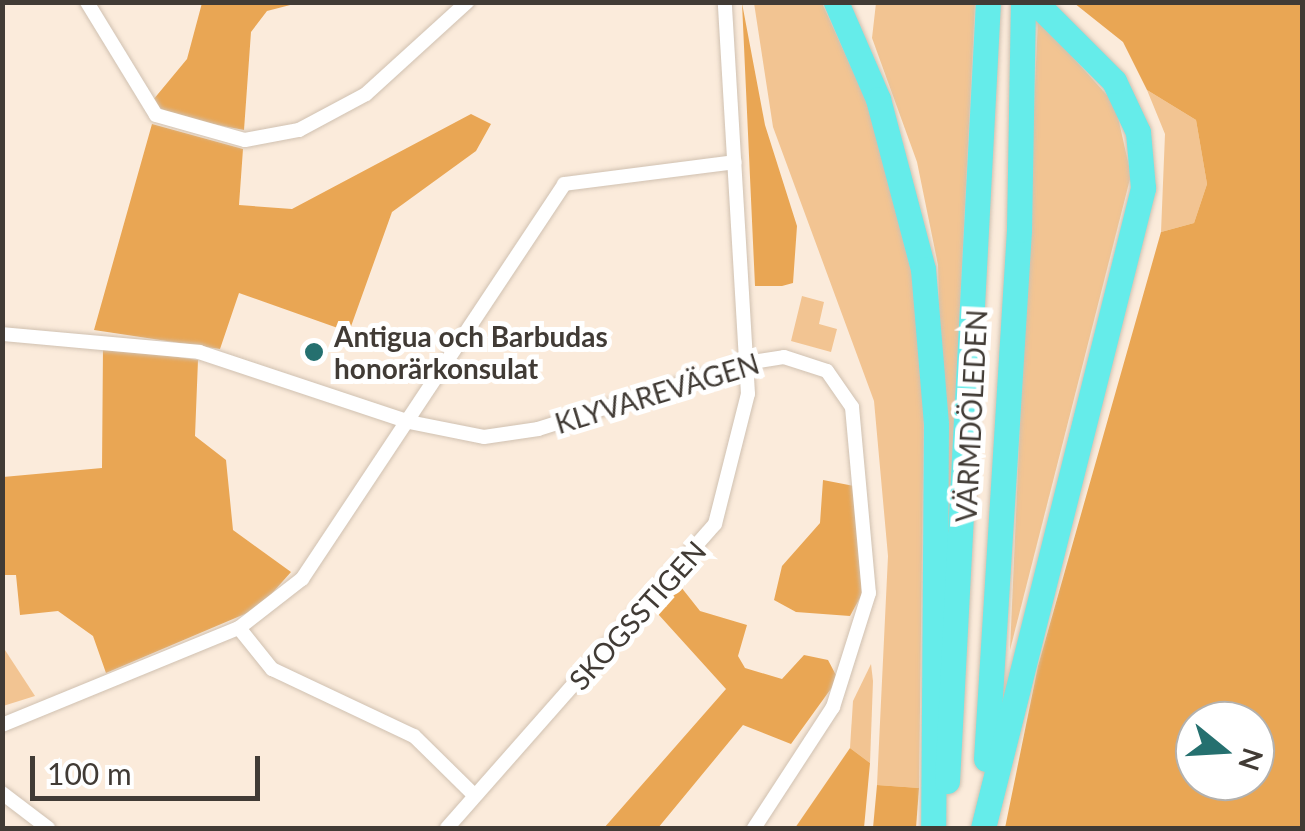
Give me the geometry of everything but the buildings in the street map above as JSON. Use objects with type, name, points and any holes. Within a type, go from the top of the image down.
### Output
[{"type":"highway","points":[[836,2],[878,99],[923,269],[936,424],[937,828]]},
{"type":"highway","name":"VÄRMDÖLEDEN","points":[[937,828],[956,710],[988,2]]},
{"type":"highway","points":[[982,828],[1143,188],[1138,132],[1114,81],[1031,4]]},
{"type":"highway","name":"VÄRMDÖLEDEN","points":[[982,828],[1031,4]]},
{"type":"street","points":[[87,2],[156,115],[245,140],[299,130],[366,94],[467,2]]},
{"type":"street","name":"SKOGSSTIGEN","points":[[448,828],[705,543],[742,428],[746,363],[725,2]]},
{"type":"street","points":[[2,724],[239,628],[302,579],[564,184],[735,162]]},
{"type":"street","name":"KLYVAREVÄGEN","points":[[2,334],[199,352],[408,422],[510,437],[746,363],[803,360],[846,392],[872,566],[863,627],[833,707],[754,828]]},
{"type":"street","points":[[239,628],[272,669],[414,736],[474,795]]},
{"type":"street","points":[[2,793],[48,828]]},
{"type":"shaded area","points":[[202,3],[298,3],[267,11],[251,32],[244,130],[166,115],[153,100],[187,59]]},
{"type":"shaded area","points":[[742,3],[765,125],[797,226],[793,283],[782,286],[755,286]]},
{"type":"shaded area","points":[[754,3],[822,3],[868,105],[912,275],[924,394],[919,788],[877,785],[888,556],[874,401],[773,127]]},
{"type":"shaded area","points":[[876,3],[975,3],[946,587],[938,265],[917,162],[872,38]]},
{"type":"shaded area","points":[[1074,3],[1302,3],[1302,828],[1005,828],[1038,666],[1161,232],[1194,223],[1207,184],[1196,120],[1147,90],[1123,42]]},
{"type":"shaded area","points":[[1038,19],[1115,104],[1131,175],[1010,650]]},
{"type":"shaded area","points":[[1147,90],[1196,120],[1207,184],[1194,223],[1161,232],[1165,134]]},
{"type":"shaded area","points":[[471,114],[491,124],[476,151],[392,212],[349,332],[239,293],[220,349],[94,330],[152,124],[243,149],[239,205],[292,209]]},
{"type":"shaded area","points":[[802,296],[824,302],[819,324],[837,329],[831,352],[791,341]]},
{"type":"shaded area","points":[[103,346],[198,360],[195,436],[226,460],[233,530],[291,572],[259,608],[106,673],[93,636],[58,611],[20,615],[16,575],[3,575],[3,477],[102,468]]},
{"type":"shaded area","points":[[823,480],[854,486],[862,594],[850,616],[796,612],[774,600],[782,566],[820,523]]},
{"type":"shaded area","points":[[681,587],[700,611],[747,625],[738,656],[745,668],[782,679],[804,655],[828,660],[838,679],[791,744],[743,725],[658,828],[604,828],[726,689],[658,614]]},
{"type":"shaded area","points":[[2,647],[35,696],[3,706]]},
{"type":"shaded area","points":[[871,664],[870,763],[850,748],[853,701]]},
{"type":"shaded area","points":[[850,748],[870,763],[864,828],[795,828]]},
{"type":"shaded area","points":[[877,785],[919,788],[916,828],[873,828]]},
{"type":"place","name":"Antigua och Barbudas honorärkonsulat","points":[[314,352]]}]
